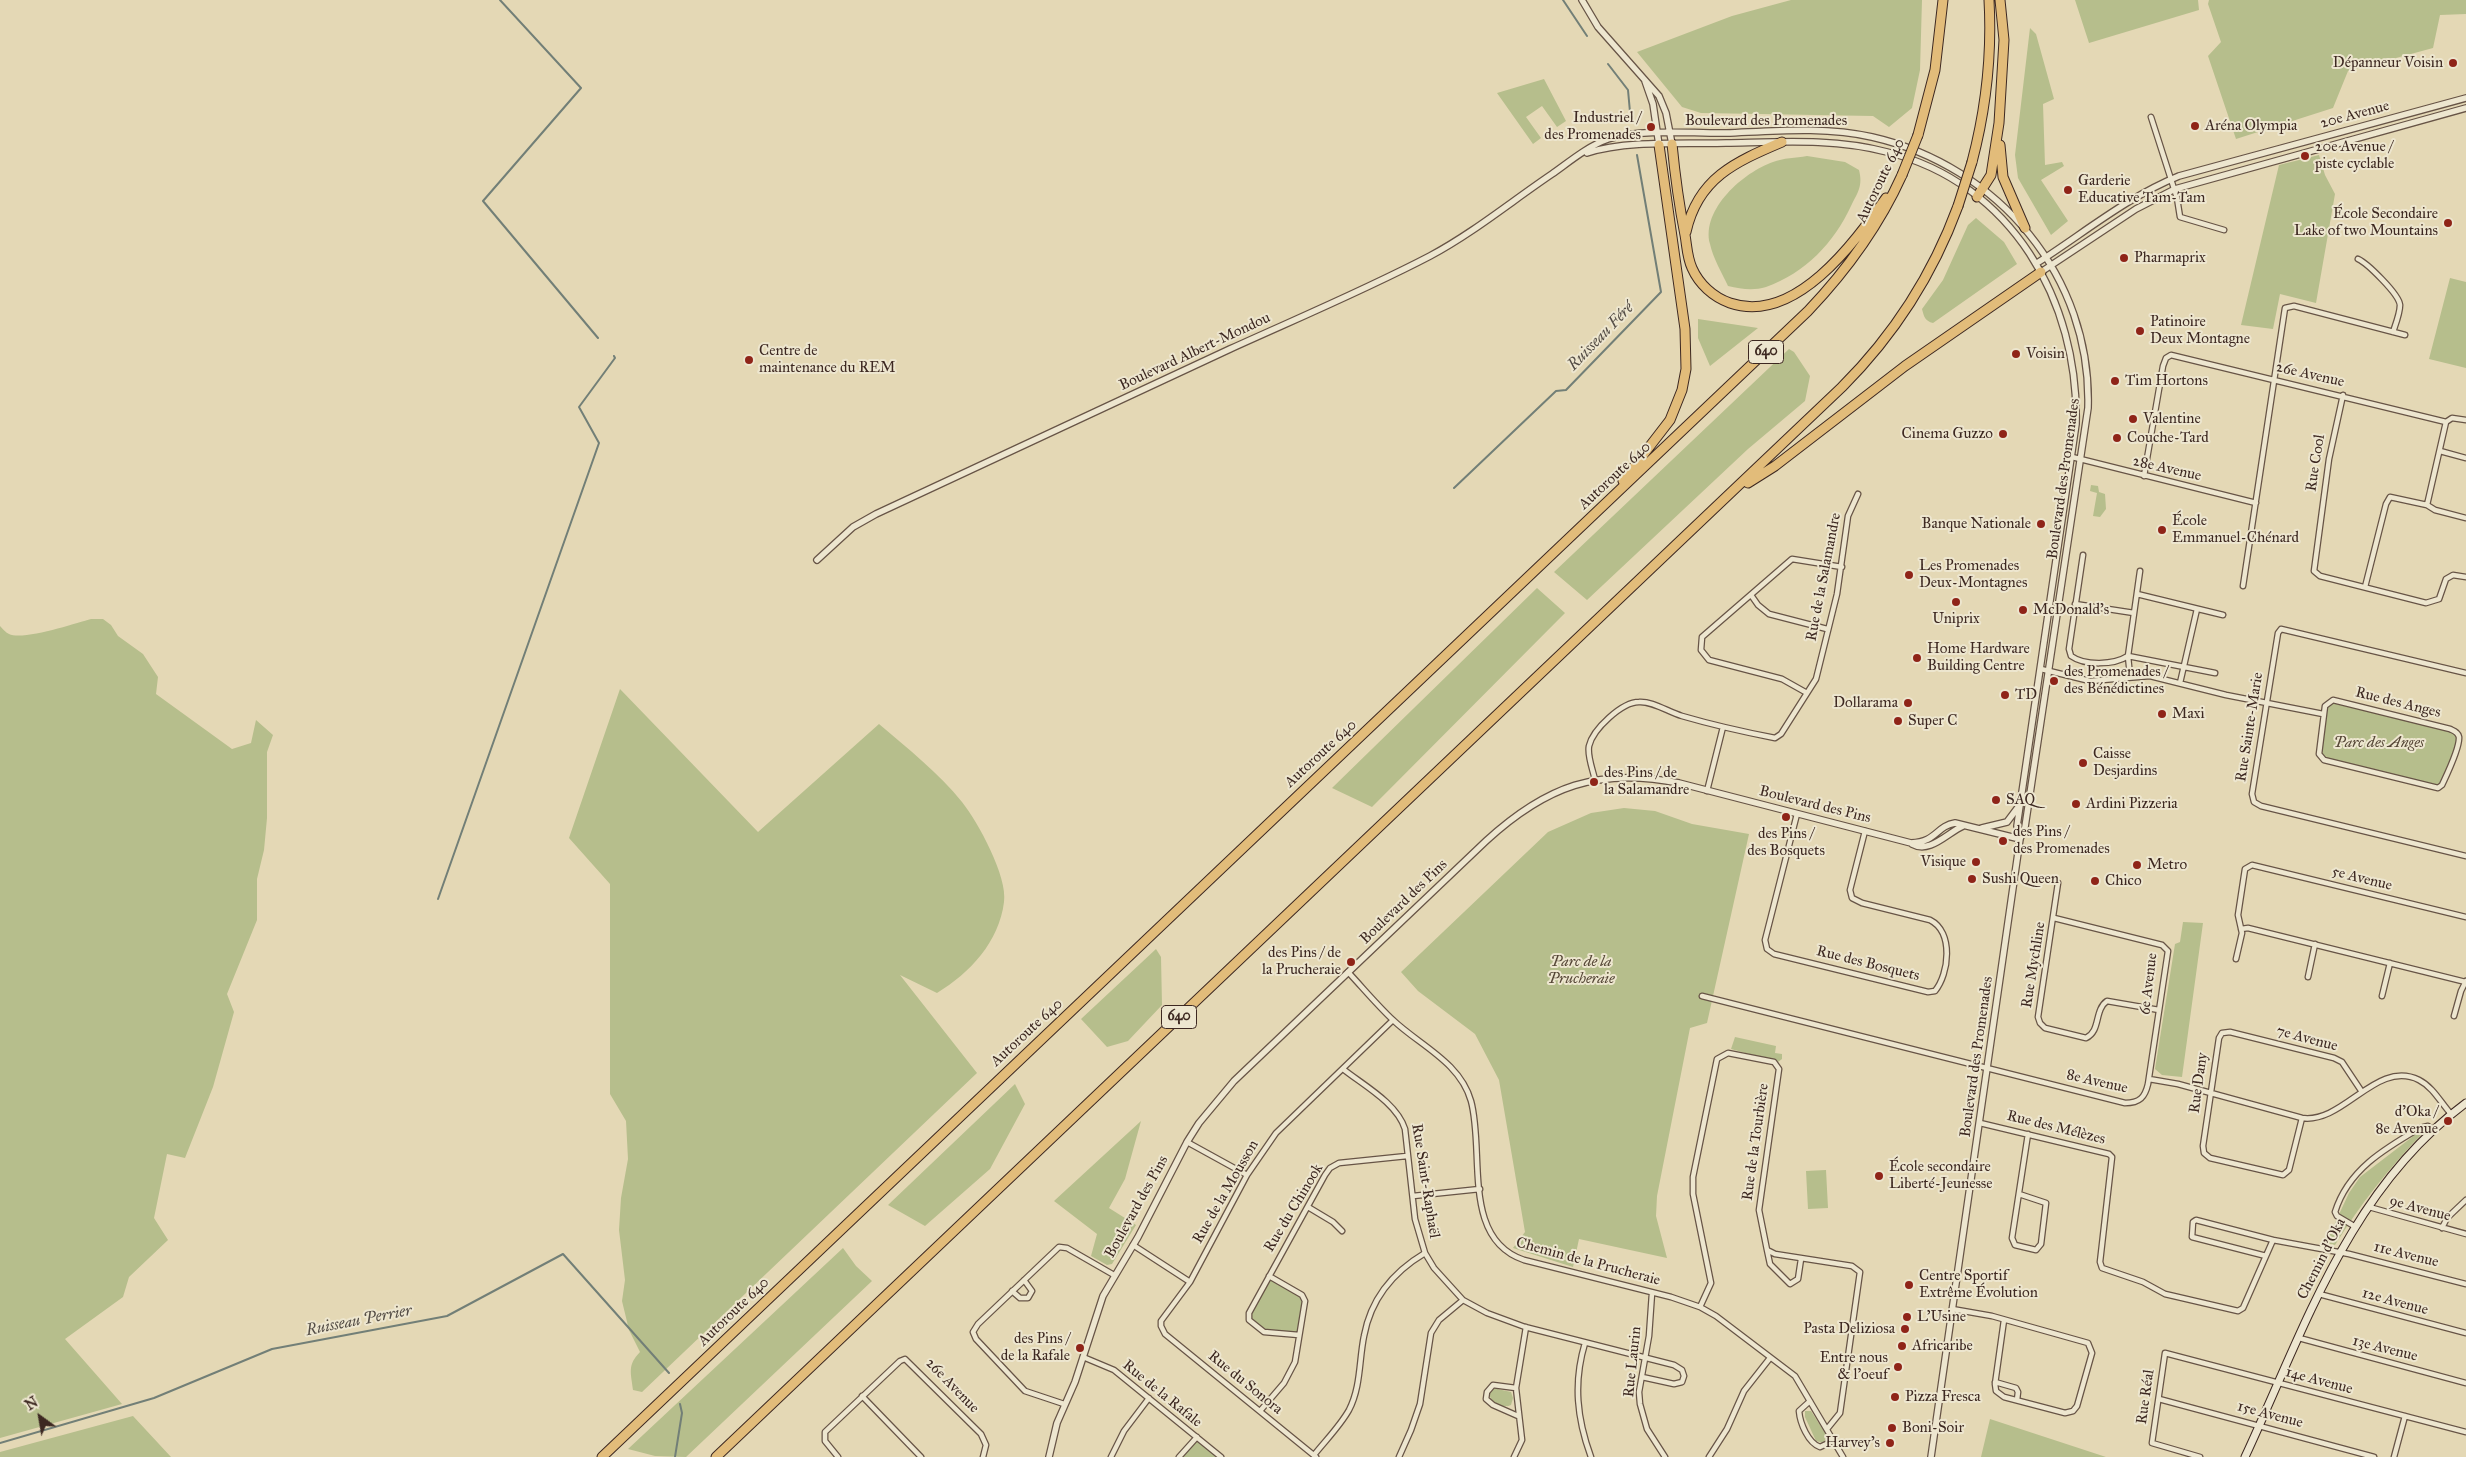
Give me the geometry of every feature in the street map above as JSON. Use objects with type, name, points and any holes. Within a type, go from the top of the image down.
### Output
[{"type":"highway","name":"Autoroute 640","points":[[602,1457],[1821,298],[1864,244],[1884,211],[1902,175],[1918,135],[1936,70],[1943,0]]},
{"type":"highway","name":"640","points":[[716,1457],[1838,392],[1881,344],[1906,310],[1929,271],[1958,206],[1972,162],[1984,109],[1988,71],[1989,0]]},
{"type":"highway","points":[[1980,193],[1992,170],[1999,123],[2004,40],[2000,0]]},
{"type":"highway","points":[[1999,123],[2002,171],[2025,228]]},
{"type":"highway","points":[[1685,237],[1692,209],[1713,180],[1741,160],[1782,142]]},
{"type":"highway","points":[[1672,144],[1690,265],[1708,290],[1723,300],[1738,305],[1756,307],[1769,305],[1802,289],[1834,261],[1861,232],[1902,175]]},
{"type":"highway","points":[[1603,507],[1666,425],[1677,406],[1685,375],[1686,335],[1660,145]]},
{"type":"highway","points":[[1729,495],[1775,466],[1874,389],[2039,268]]},
{"type":"main road","name":"Chemin d'Oka","points":[[2245,1457],[2319,1294],[2354,1226],[2395,1170],[2434,1130],[2466,1103]]},
{"type":"street","points":[[1582,0],[1598,27],[1662,101],[1672,144]]},
{"type":"street","points":[[1642,77],[1652,100],[1660,145]]},
{"type":"street","name":"20e Avenue","points":[[2039,268],[2047,257],[2127,202],[2171,179],[2466,98]]},
{"type":"street","name":"20e Avenue","points":[[2039,268],[2051,265],[2136,209],[2175,188],[2466,108]]},
{"type":"street","points":[[2151,117],[2175,188],[2180,217],[2224,230]]},
{"type":"street","name":"Boulevard des Promenades","points":[[1658,134],[1822,131],[1864,136],[1904,146],[1926,155],[2025,228],[2047,257],[2071,306],[2083,347],[2088,400],[2081,460],[2025,827],[2020,839],[1931,1457]]},
{"type":"street","name":"Boulevard Albert-Mondou","points":[[817,560],[848,531],[876,514],[1435,253],[1578,156],[1612,138],[1658,134]]},
{"type":"street","name":"Boulevard des Promenades","points":[[1660,145],[1782,142],[1840,143],[1894,154],[1933,169],[1980,193],[2012,229],[2039,268],[2064,325],[2074,364],[2077,408],[2072,458],[2021,802],[2018,826],[2020,839]]},
{"type":"street","name":"Boulevard Albert-Mondou","points":[[1578,156],[1606,148],[1660,145]]},
{"type":"street","points":[[2358,259],[2368,265],[2398,300],[2399,308],[2394,332]]},
{"type":"street","points":[[2243,586],[2286,307],[2294,306],[2405,335]]},
{"type":"street","name":"26e Avenue","points":[[2144,476],[2163,366],[2168,357],[2179,356],[2446,422]]},
{"type":"street","name":"Rue Cool","points":[[2343,395],[2332,442],[2313,569],[2318,574],[2365,587]]},
{"type":"street","points":[[2427,505],[2446,422],[2452,418],[2466,420]]},
{"type":"street","points":[[2440,451],[2466,458]]},
{"type":"street","name":"28e Avenue","points":[[2072,458],[2256,503]]},
{"type":"street","name":"Rue de la Salamandre","points":[[1595,780],[1589,747],[1593,734],[1601,725],[1632,702],[1649,703],[1668,712],[1723,727],[1775,738],[1790,720],[1816,679],[1842,567],[1848,516],[1858,494]]},
{"type":"street","points":[[2466,518],[2439,512],[2427,505],[2393,496],[2387,500],[2365,587],[2426,603],[2439,599],[2446,579],[2453,574],[2466,578]]},
{"type":"street","points":[[2083,555],[2069,649],[2071,656],[2082,661],[2100,663],[2119,661],[2128,656],[2215,672]]},
{"type":"street","points":[[1807,692],[1782,679],[1710,660],[1701,650],[1702,637],[1792,559],[1842,567]]},
{"type":"street","points":[[2130,676],[2128,656],[2140,570]]},
{"type":"street","points":[[2137,594],[2223,615]]},
{"type":"street","points":[[1750,595],[1758,605],[1770,614],[1827,629]]},
{"type":"street","points":[[2076,604],[2134,613]]},
{"type":"street","points":[[2180,683],[2198,609]]},
{"type":"street","name":"Rue Sainte-Marie","points":[[2466,673],[2281,629],[2278,633],[2252,794],[2254,802],[2261,806],[2466,856]]},
{"type":"street","points":[[2041,669],[2090,681],[2130,676],[2150,676],[2267,704],[2323,714]]},
{"type":"street","name":"Rue des Anges","points":[[2333,700],[2457,732],[2459,736],[2458,744],[2442,785],[2438,788],[2324,760],[2319,754],[2323,714],[2325,706],[2333,700]]},
{"type":"street","points":[[1706,791],[1723,727]]},
{"type":"street","name":"Boulevard des Pins","points":[[1049,1457],[1057,1423],[1075,1382],[1096,1314],[1114,1275],[1133,1245],[1187,1142],[1199,1123],[1234,1081],[1486,841],[1520,811],[1557,792],[1595,780],[1646,776],[1911,843],[1920,848],[1928,847],[1963,826],[1978,829]]},
{"type":"street","points":[[1978,829],[2007,822],[2021,802]]},
{"type":"street","name":"Rue des Bosquets","points":[[1797,814],[1765,940],[1767,949],[1774,954],[1928,992],[1935,991],[1940,985],[1947,954],[1947,943],[1937,924],[1930,920],[1862,903],[1852,898],[1850,890],[1865,831]]},
{"type":"street","points":[[1978,829],[2020,839]]},
{"type":"street","name":"5e Avenue","points":[[2241,929],[2238,915],[2245,869],[2252,865],[2466,917]]},
{"type":"street","name":"Rue Mychline","points":[[2058,883],[2038,1017],[2040,1024],[2045,1028],[2086,1038],[2094,1032],[2101,1005],[2107,1001],[2159,1010]]},
{"type":"street","name":"6e Avenue","points":[[2054,918],[2162,945],[2168,951],[2149,1079]]},
{"type":"street","points":[[2236,959],[2241,929],[2248,928],[2466,982],[2454,1016]]},
{"type":"street","points":[[2308,977],[2315,944]]},
{"type":"street","points":[[2382,996],[2390,963]]},
{"type":"street","name":"Chemin de la Prucheraie","points":[[1348,972],[1393,1020],[1446,1062],[1457,1074],[1466,1089],[1473,1112],[1480,1189],[1487,1229],[1497,1245],[1524,1260],[1652,1294],[1671,1297],[1700,1307],[1716,1316],[1795,1376],[1843,1457]]},
{"type":"street","name":"8e Avenue","points":[[1702,996],[2125,1103],[2134,1103],[2144,1096],[2149,1079],[2210,1092],[2302,1118],[2317,1119],[2362,1092],[2392,1078],[2412,1078],[2419,1080],[2430,1088],[2451,1114]]},
{"type":"street","name":"Rue de la Mousson","points":[[1160,1326],[1164,1317],[1190,1282],[1247,1175],[1276,1133],[1393,1020]]},
{"type":"street","name":"Rue Dany","points":[[2230,1032],[2222,1033],[2219,1038],[2210,1092],[2203,1146],[2204,1153],[2210,1158],[2283,1175],[2289,1170],[2302,1118]]},
{"type":"street","name":"7e Avenue","points":[[2230,1032],[2334,1058],[2342,1062],[2362,1092]]},
{"type":"street","name":"Rue de la Tourbière","points":[[1700,1307],[1711,1283],[1692,1194],[1693,1177],[1717,1059],[1728,1052],[1774,1062],[1779,1069],[1759,1210],[1770,1264],[1790,1284],[1798,1278],[1801,1258]]},
{"type":"street","name":"Rue Saint-Raphaël","points":[[1343,1069],[1395,1110],[1402,1119],[1405,1129],[1416,1219],[1425,1253],[1440,1275],[1463,1300],[1494,1316],[1526,1327],[1644,1359],[1674,1365],[1682,1370],[1684,1376],[1682,1382],[1674,1384],[1642,1377]]},
{"type":"street","name":"Rue des Mélèzes","points":[[1980,1123],[2109,1154],[2113,1162],[2100,1262],[2102,1268],[2143,1282],[2165,1294],[2238,1311],[2243,1308],[2273,1240]]},
{"type":"street","points":[[2354,1226],[2337,1216],[2335,1212],[2344,1191],[2357,1172],[2378,1155],[2420,1128],[2428,1126],[2434,1130]]},
{"type":"street","points":[[2019,1194],[2046,1203],[2041,1244],[2036,1250],[2015,1245],[2012,1238],[2028,1134]]},
{"type":"street","points":[[1187,1142],[1247,1175]]},
{"type":"street","name":"Rue du Chinook","points":[[1299,1335],[1264,1332],[1253,1326],[1249,1320],[1249,1313],[1325,1175],[1334,1165],[1346,1162],[1407,1156]]},
{"type":"street","points":[[1413,1196],[1480,1189]]},
{"type":"street","points":[[2442,1228],[2448,1218],[2466,1200]]},
{"type":"street","name":"9e Avenue","points":[[2367,1206],[2374,1210],[2466,1234]]},
{"type":"street","points":[[1308,1207],[1333,1222],[1342,1231]]},
{"type":"street","points":[[2266,1256],[2192,1237],[2193,1222],[2196,1220],[2273,1240],[2339,1252]]},
{"type":"street","points":[[1133,1245],[1190,1282]]},
{"type":"street","points":[[1064,1404],[1025,1391],[974,1335],[978,1324],[1059,1247],[1067,1248],[1114,1275]]},
{"type":"street","points":[[1767,1250],[1775,1254],[1852,1266],[1860,1272],[1840,1413],[1827,1429]]},
{"type":"street","name":"11e Avenue","points":[[2339,1252],[2466,1284]]},
{"type":"street","points":[[1315,1456],[1350,1409],[1362,1364],[1364,1336],[1370,1314],[1380,1292],[1404,1266],[1425,1253]]},
{"type":"street","name":"Rue du Chinook","points":[[1260,1411],[1290,1373],[1295,1362],[1304,1298],[1269,1276]]},
{"type":"street","points":[[1012,1291],[1020,1298],[1028,1298],[1032,1291],[1024,1280]]},
{"type":"street","name":"Rue Laurin","points":[[1652,1294],[1640,1392],[1643,1417],[1650,1435],[1665,1457]]},
{"type":"street","name":"12e Avenue","points":[[2319,1294],[2466,1333]]},
{"type":"street","points":[[1399,1457],[1420,1404],[1431,1333],[1439,1320],[1463,1300]]},
{"type":"street","points":[[1952,1309],[2004,1320],[2086,1342],[2092,1350],[2077,1406],[2071,1412],[2062,1413],[1999,1395],[1995,1389],[1995,1382],[2004,1320]]},
{"type":"street","name":"Rue du Sonora","points":[[1160,1326],[1165,1334],[1315,1456]]},
{"type":"street","points":[[1514,1457],[1522,1440],[1516,1388],[1526,1327]]},
{"type":"street","name":"13e Avenue","points":[[2299,1338],[2466,1383]]},
{"type":"street","points":[[1586,1343],[1579,1368],[1577,1399],[1584,1439],[1591,1457]]},
{"type":"street","name":"14e Avenue","points":[[2166,1353],[2466,1432]]},
{"type":"street","name":"Rue Réal","points":[[2166,1353],[2152,1444],[2200,1457]]},
{"type":"street","name":"Rue de la Rafale","points":[[1083,1357],[1114,1370],[1221,1457]]},
{"type":"street","points":[[1709,1457],[1727,1428],[1744,1391],[1770,1358]]},
{"type":"street","name":"26e Avenue","points":[[862,1396],[905,1359],[981,1434],[986,1444],[983,1457]]},
{"type":"street","points":[[1995,1382],[2016,1388],[2018,1392],[2017,1400]]},
{"type":"street","points":[[1516,1388],[1493,1385],[1487,1392],[1486,1399],[1493,1405],[1518,1416]]},
{"type":"street","points":[[838,1457],[825,1441],[825,1432],[862,1396],[921,1457]]},
{"type":"street","points":[[1111,1457],[1124,1431],[1149,1398]]},
{"type":"street","name":"15e Avenue","points":[[2159,1399],[2374,1457]]},
{"type":"street","points":[[1810,1400],[1799,1411],[1800,1418],[1810,1440],[1814,1445],[1820,1447],[1834,1441]]},
{"type":"street","points":[[2394,1457],[2405,1416]]},
{"type":"street","points":[[1179,1457],[1197,1437]]},
{"type":"green space","points":[[1791,0],[1922,0],[1920,70],[1912,108],[1889,127],[1873,116],[1701,113],[1682,107],[1637,52],[1732,16]]},
{"type":"green space","points":[[2075,0],[2198,0],[2199,10],[2089,43]]},
{"type":"green space","points":[[2209,0],[2466,0],[2466,14],[2440,15],[2433,48],[2348,71],[2333,108],[2236,139],[2208,56],[2221,42],[2208,4]]},
{"type":"green space","points":[[2030,28],[2036,34],[2054,99],[2043,104],[2045,165],[2062,162],[2064,166],[2041,180],[2068,221],[2051,235],[2018,178],[2015,155]]},
{"type":"green space","points":[[1544,79],[1566,121],[1557,127],[1542,106],[1526,117],[1541,138],[1533,144],[1497,93]]},
{"type":"green space","points":[[2319,155],[2325,175],[2335,194],[2316,303],[2280,294],[2273,329],[2241,325],[2279,165]]},
{"type":"green space","points":[[1807,156],[1845,162],[1859,170],[1859,189],[1844,220],[1817,255],[1793,274],[1766,287],[1756,289],[1728,286],[1715,260],[1710,244],[1709,231],[1718,205],[1738,183],[1762,167],[1781,160]]},
{"type":"green space","points":[[1976,218],[2004,242],[2017,264],[1933,323],[1930,322],[1925,318],[1922,309],[1943,280],[1968,225]]},
{"type":"green space","points":[[2450,278],[2466,282],[2466,368],[2429,359]]},
{"type":"green space","points":[[1698,319],[1758,328],[1710,366],[1698,338]]},
{"type":"green space","points":[[1789,349],[1794,352],[1810,376],[1805,401],[1748,449],[1587,600],[1554,572]]},
{"type":"green space","points":[[2091,485],[2098,486],[2099,492],[2105,494],[2106,509],[2100,517],[2093,516],[2097,493],[2090,491]]},
{"type":"green space","points":[[1537,588],[1565,613],[1372,807],[1332,788]]},
{"type":"green space","points":[[91,619],[103,619],[111,625],[118,636],[143,654],[158,677],[156,694],[232,749],[251,743],[256,720],[273,735],[267,752],[267,818],[264,850],[257,879],[257,920],[227,994],[234,1012],[213,1087],[185,1158],[167,1154],[154,1218],[168,1240],[129,1277],[123,1297],[65,1339],[122,1404],[0,1438],[0,626],[9,634],[16,636],[50,631]]},
{"type":"green space","points":[[620,689],[758,832],[879,724],[933,771],[969,811],[997,865],[1004,891],[1001,917],[996,930],[981,955],[961,976],[937,993],[900,975],[977,1073],[642,1392],[633,1390],[632,1365],[640,1352],[629,1330],[622,1301],[625,1280],[619,1230],[621,1198],[628,1159],[626,1121],[610,1094],[610,884],[569,838]]},
{"type":"green space","name":"Parc des Anges","points":[[2333,700],[2450,729],[2459,736],[2447,773],[2438,788],[2324,760],[2319,754],[2325,706]]},
{"type":"green space","name":"Parc de la Prucheraie","points":[[1624,808],[1655,811],[1692,824],[1749,834],[1707,1023],[1690,1028],[1657,1196],[1656,1216],[1667,1258],[1579,1239],[1573,1267],[1513,1248],[1525,1232],[1499,1080],[1475,1034],[1418,991],[1401,972],[1548,832],[1591,813]]},
{"type":"green space","points":[[2183,922],[2203,923],[2182,1077],[2162,1075],[2155,1069],[2175,944],[2180,942]]},
{"type":"green space","points":[[1156,949],[1161,957],[1162,1005],[1128,1041],[1107,1047],[1081,1019]]},
{"type":"green space","points":[[1735,1037],[1776,1046],[1775,1053],[1782,1054],[1782,1059],[1778,1062],[1731,1049]]},
{"type":"green space","points":[[1015,1084],[1025,1104],[990,1169],[925,1226],[888,1205]]},
{"type":"green space","points":[[1141,1121],[1125,1179],[1109,1208],[1136,1225],[1112,1264],[1107,1265],[1091,1256],[1097,1234],[1054,1201]]},
{"type":"green space","points":[[2420,1131],[2421,1135],[2375,1188],[2335,1245],[2321,1242],[2333,1227],[2349,1193],[2360,1177]]},
{"type":"green space","points":[[1826,1170],[1828,1208],[1808,1209],[1806,1171]]},
{"type":"green space","points":[[843,1248],[856,1266],[872,1281],[686,1457],[655,1456],[628,1449]]},
{"type":"green space","points":[[1269,1276],[1304,1298],[1299,1335],[1264,1332],[1253,1325],[1249,1313]]},
{"type":"green space","points":[[1493,1388],[1511,1392],[1513,1398],[1511,1405],[1501,1406],[1492,1400],[1489,1394]]},
{"type":"green space","points":[[1805,1411],[1811,1411],[1827,1436],[1824,1443],[1816,1441],[1805,1417]]},
{"type":"green space","points":[[133,1416],[171,1457],[0,1457],[0,1452]]},
{"type":"green space","points":[[1990,1419],[2106,1457],[1981,1457]]},
{"type":"green space","points":[[1197,1437],[1221,1457],[1179,1457]]},
{"type":"waterway","points":[[500,0],[581,88],[483,201],[598,338]]},
{"type":"waterway","name":"Ruisseau Féré","points":[[1563,0],[1587,36]]},
{"type":"waterway","name":"Ruisseau Féré","points":[[1608,64],[1628,90],[1631,123]]},
{"type":"waterway","name":"Ruisseau Féré","points":[[1454,488],[1556,391],[1566,390],[1661,292],[1637,155]]},
{"type":"waterway","points":[[438,899],[599,443],[579,407],[615,358],[614,356]]},
{"type":"waterway","name":"Ruisseau Perrier","points":[[0,1443],[154,1398],[272,1349],[447,1316],[563,1254],[669,1373]]},
{"type":"waterway","name":"Ruisseau Perrier","points":[[675,1457],[682,1413],[680,1404]]},
{"type":"place","name":"Dépanneur Voisin","points":[[2453,63]]},
{"type":"place","name":"Aréna Olympia","points":[[2195,126]]},
{"type":"place","name":"Industriel / des Promenades","points":[[1651,127]]},
{"type":"place","name":"20e Avenue / piste cyclable","points":[[2305,156]]},
{"type":"place","name":"Garderie Educative Tam-Tam","points":[[2068,190]]},
{"type":"place","name":"École Secondaire Lake of two Mountains","points":[[2448,223]]},
{"type":"place","name":"Pharmaprix","points":[[2124,258]]},
{"type":"place","name":"Patinoire Deux Montagne","points":[[2140,331]]},
{"type":"place","name":"Voisin","points":[[2016,354]]},
{"type":"place","name":"Centre de maintenance du REM","points":[[749,360]]},
{"type":"place","name":"Tim Hortons","points":[[2115,381]]},
{"type":"place","name":"Valentine","points":[[2133,419]]},
{"type":"place","name":"Cinema Guzzo","points":[[2003,434]]},
{"type":"place","name":"Couche-Tard","points":[[2117,438]]},
{"type":"place","name":"Banque Nationale","points":[[2041,524]]},
{"type":"place","name":"École Emmanuel-Chénard","points":[[2162,530]]},
{"type":"place","name":"Les Promenades Deux-Montagnes","points":[[1909,575]]},
{"type":"place","name":"Uniprix","points":[[1956,602]]},
{"type":"place","name":"McDonald's","points":[[2023,610]]},
{"type":"place","name":"Home Hardware Building Centre","points":[[1917,658]]},
{"type":"place","name":"des Promenades / des Bénédictines","points":[[2054,681]]},
{"type":"place","name":"TD","points":[[2005,695]]},
{"type":"place","name":"Dollarama","points":[[1908,703]]},
{"type":"place","name":"Maxi","points":[[2162,714]]},
{"type":"place","name":"Super C","points":[[1898,721]]},
{"type":"place","name":"Caisse Desjardins","points":[[2083,763]]},
{"type":"place","name":"des Pins / de la Salamandre","points":[[1594,782]]},
{"type":"place","name":"SAQ","points":[[1996,800]]},
{"type":"place","name":"Ardini Pizzeria","points":[[2076,804]]},
{"type":"place","name":"des Pins / des Bosquets","points":[[1786,817]]},
{"type":"place","name":"des Pins / des Promenades","points":[[2003,841]]},
{"type":"place","name":"Visique","points":[[1976,862]]},
{"type":"place","name":"Metro","points":[[2137,865]]},
{"type":"place","name":"Sushi Queen","points":[[1972,879]]},
{"type":"place","name":"Chico","points":[[2095,881]]},
{"type":"place","name":"des Pins / de la Prucheraie","points":[[1351,962]]},
{"type":"place","name":"d'Oka / 8e Avenue","points":[[2448,1121]]},
{"type":"place","name":"École secondaire Liberté-Jeunesse","points":[[1879,1176]]},
{"type":"place","name":"Centre Sportif Extrême Évolution","points":[[1909,1285]]},
{"type":"place","name":"L'Usine","points":[[1907,1317]]},
{"type":"place","name":"Pasta Deliziosa","points":[[1905,1329]]},
{"type":"place","name":"Africaribe","points":[[1902,1346]]},
{"type":"place","name":"des Pins / de la Rafale","points":[[1080,1348]]},
{"type":"place","name":"Entre nous & l'oeuf","points":[[1898,1367]]},
{"type":"place","name":"Pizza Fresca","points":[[1895,1397]]},
{"type":"place","name":"Boni-Soir","points":[[1892,1428]]},
{"type":"place","name":"Harvey's","points":[[1890,1443]]}]
